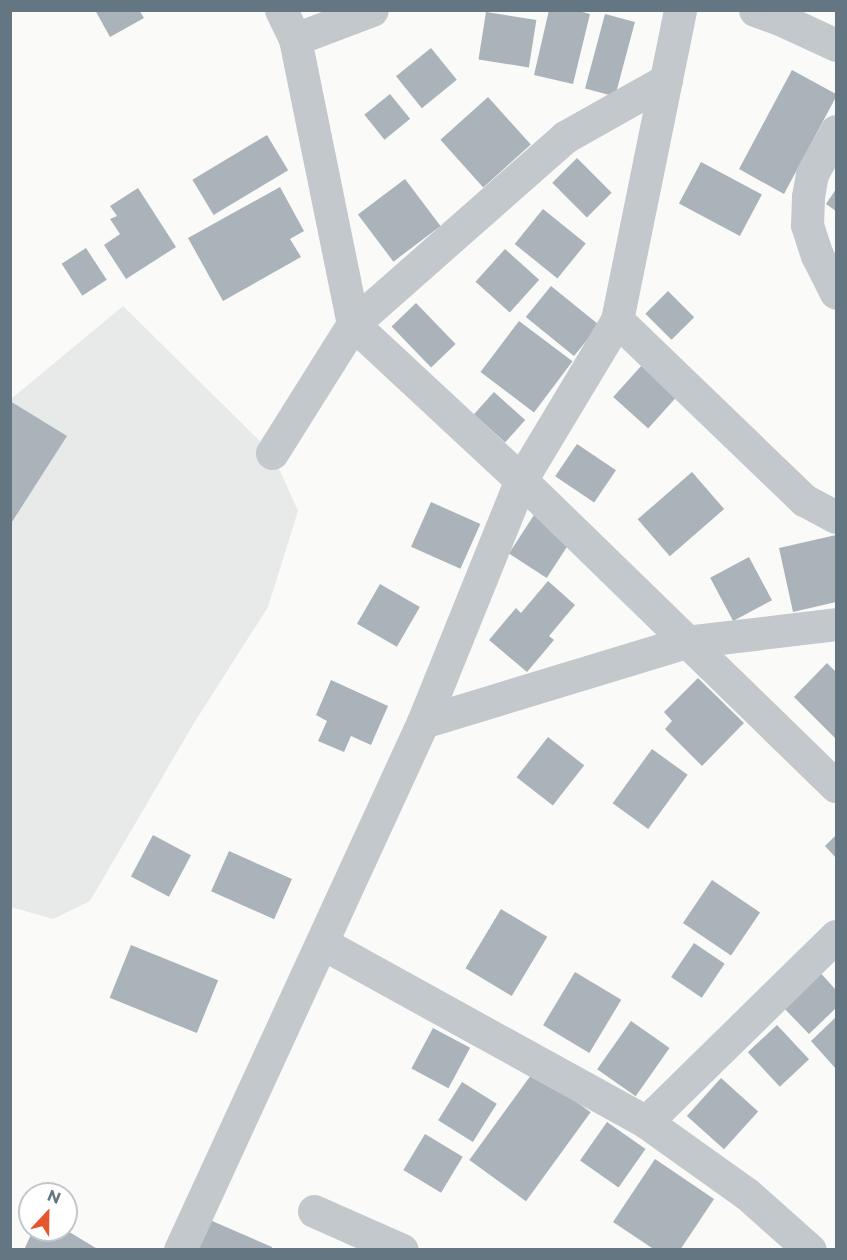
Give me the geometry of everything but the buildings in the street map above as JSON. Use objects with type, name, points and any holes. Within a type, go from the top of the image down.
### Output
[{"type":"street","points":[[372,10],[288,25],[353,324],[521,480],[837,786]]},
{"type":"street","points":[[180,1250],[423,722],[521,480],[617,320],[680,10]]},
{"type":"street","points":[[755,10],[837,45]]},
{"type":"street","points":[[272,453],[353,324],[565,137],[666,80]]},
{"type":"street","points":[[837,131],[812,174],[807,225],[817,255],[837,293]]},
{"type":"street","points":[[617,320],[804,500],[837,517]]},
{"type":"street","points":[[423,722],[686,642],[837,624]]},
{"type":"street","points":[[646,1122],[837,936]]},
{"type":"street","points":[[322,943],[646,1122],[747,1194],[810,1250]]},
{"type":"street","points":[[314,1211],[402,1250]]},
{"type":"street","points":[[832,1250],[837,1246]]},
{"type":"shaded area","points":[[123,306],[272,453],[298,511],[268,607],[194,723],[90,901],[53,919],[11,907],[11,399]]}]
